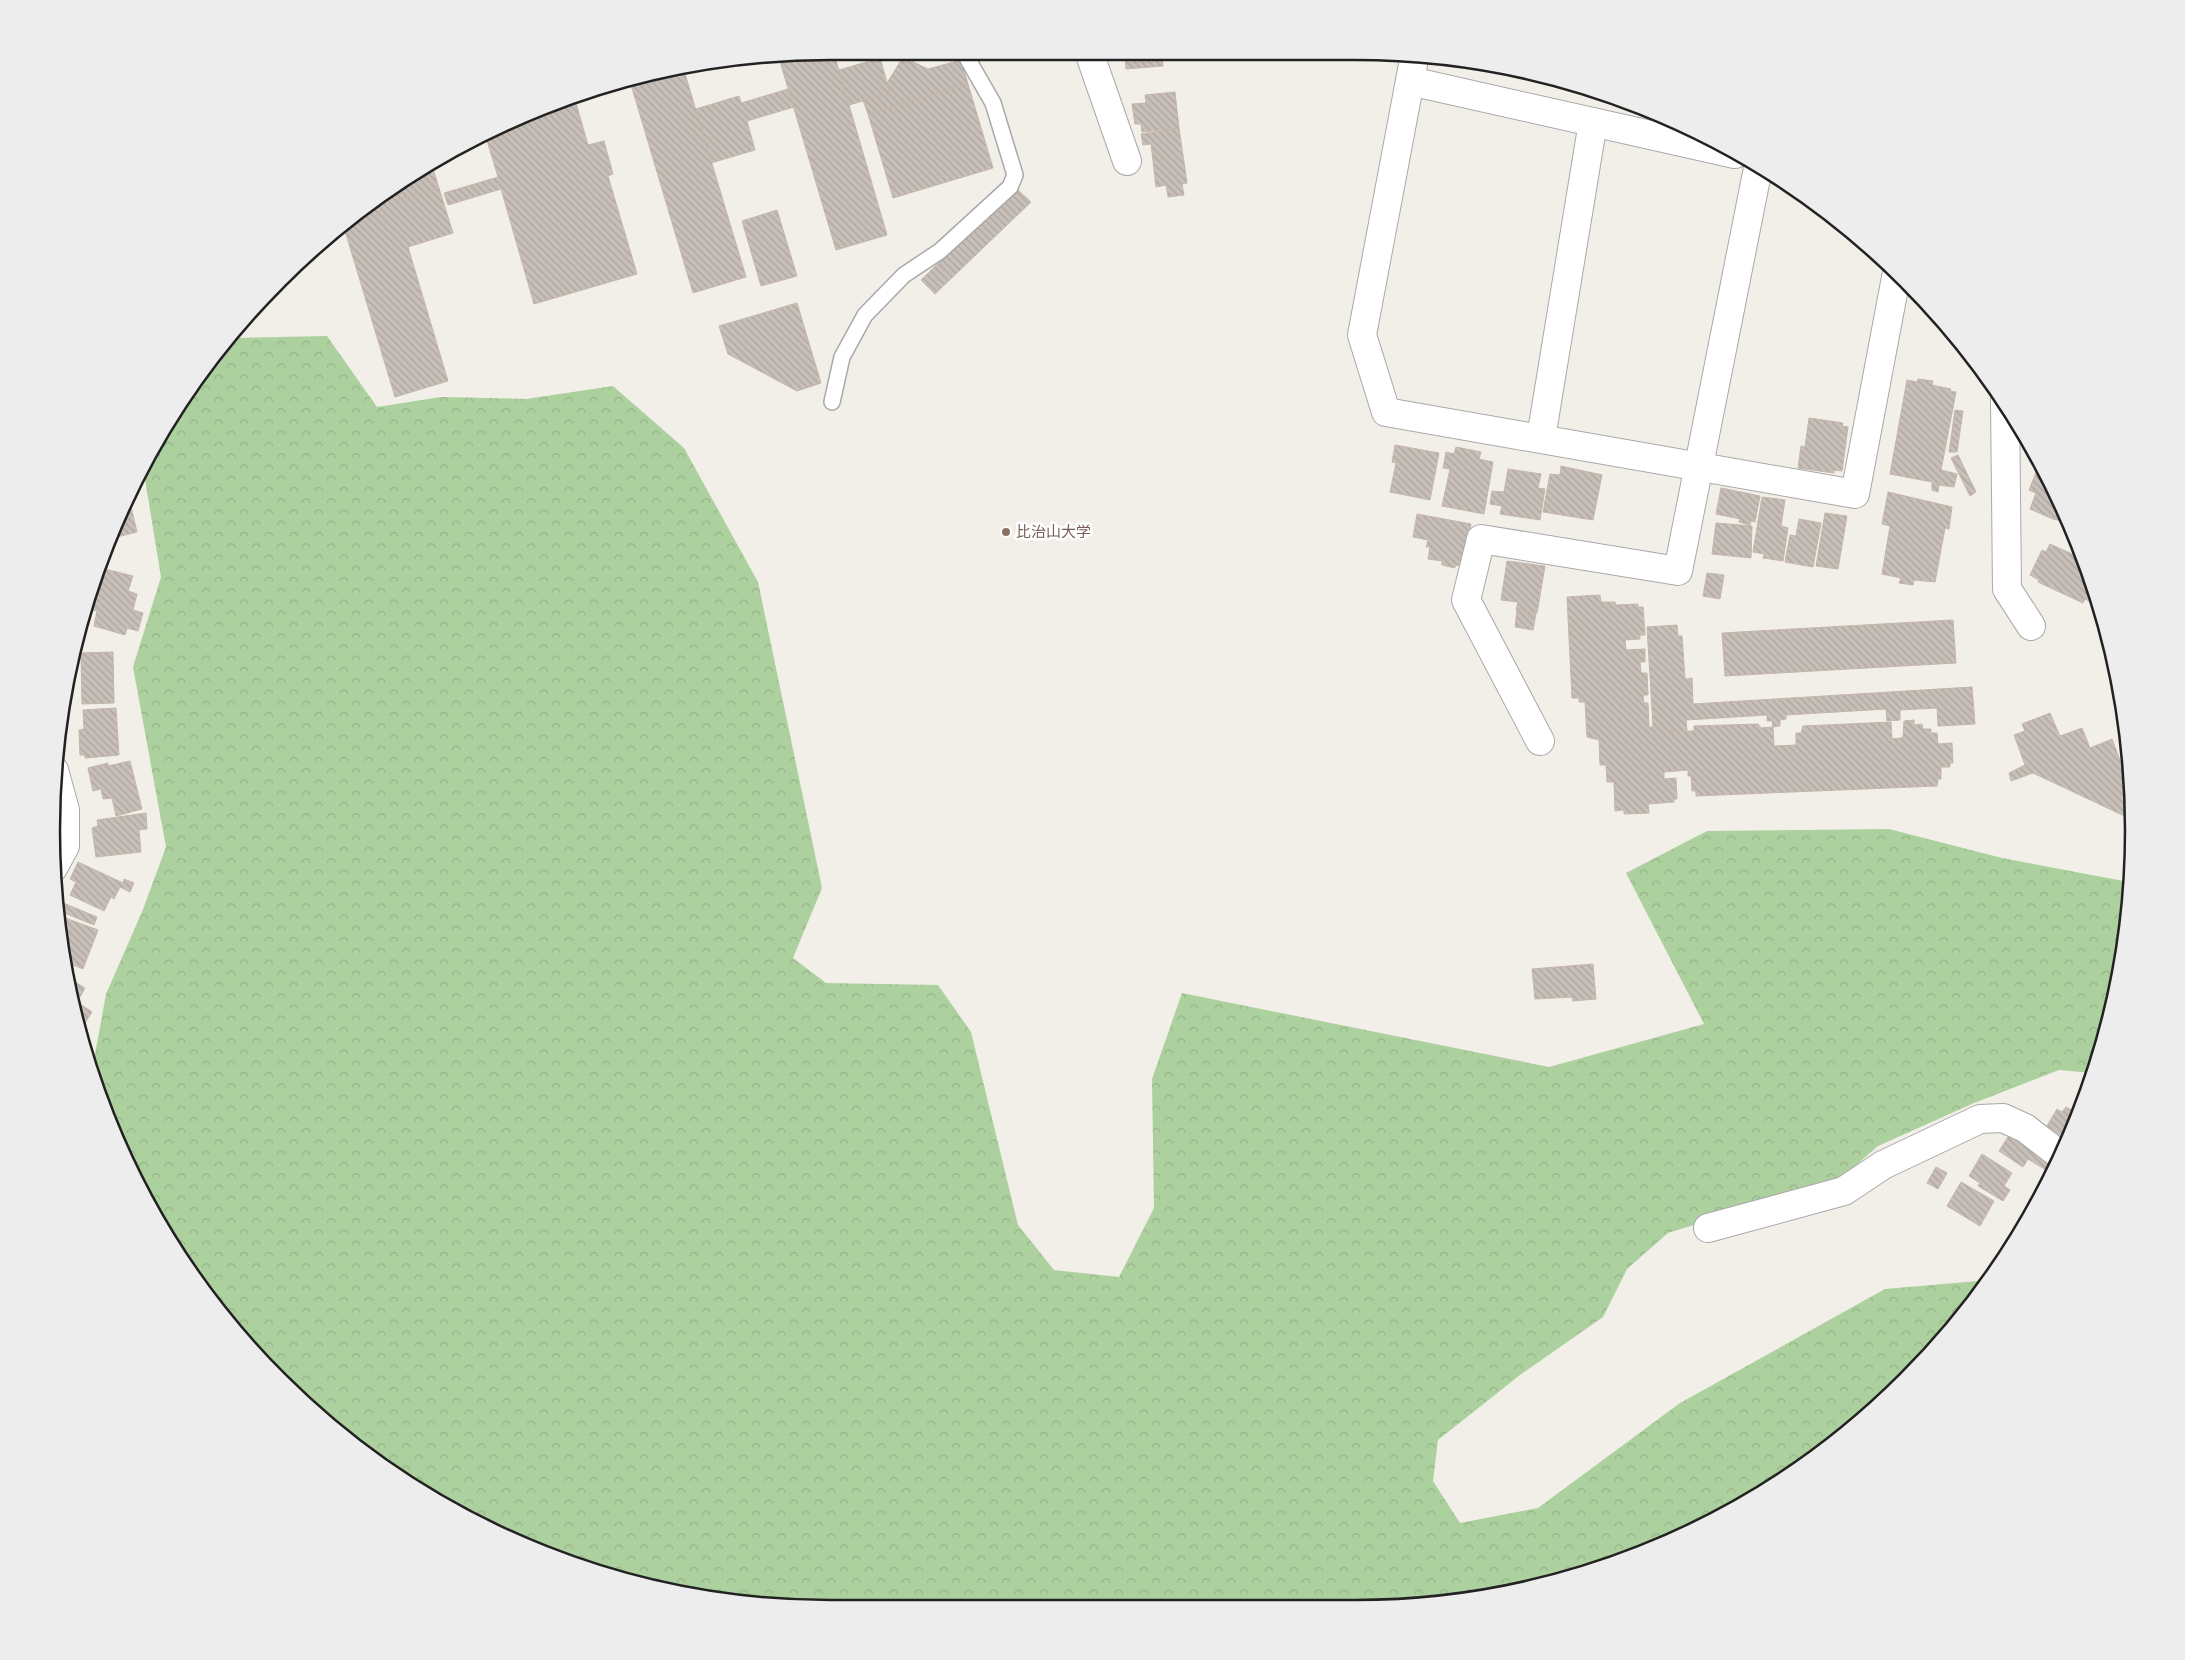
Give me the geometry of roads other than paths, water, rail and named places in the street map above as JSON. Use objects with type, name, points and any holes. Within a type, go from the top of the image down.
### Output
[{"type":"street","points":[[1092,60],[1127,161]]},
{"type":"street","points":[[1413,63],[1362,335],[1386,412],[1856,494],[1895,282]]},
{"type":"street","points":[[1410,81],[1715,150]]},
{"type":"street","points":[[1541,438],[1593,122]]},
{"type":"street","points":[[1540,741],[1466,600],[1481,539],[1678,571],[1757,174]]},
{"type":"street","points":[[2005,418],[2007,589],[2031,626]]},
{"type":"street","points":[[60,819],[65,846],[61,853]]},
{"type":"street","points":[[1708,1228],[1844,1191],[1883,1165],[1980,1120],[2003,1118],[2025,1128],[2055,1151]]},
{"type":"lane","points":[[832,402],[842,356],[865,315],[904,275],[940,251],[1010,187],[1015,175],[993,103],[968,60]]},
{"type":"place","name":"比治山大学","points":[[1006,532]]}]
